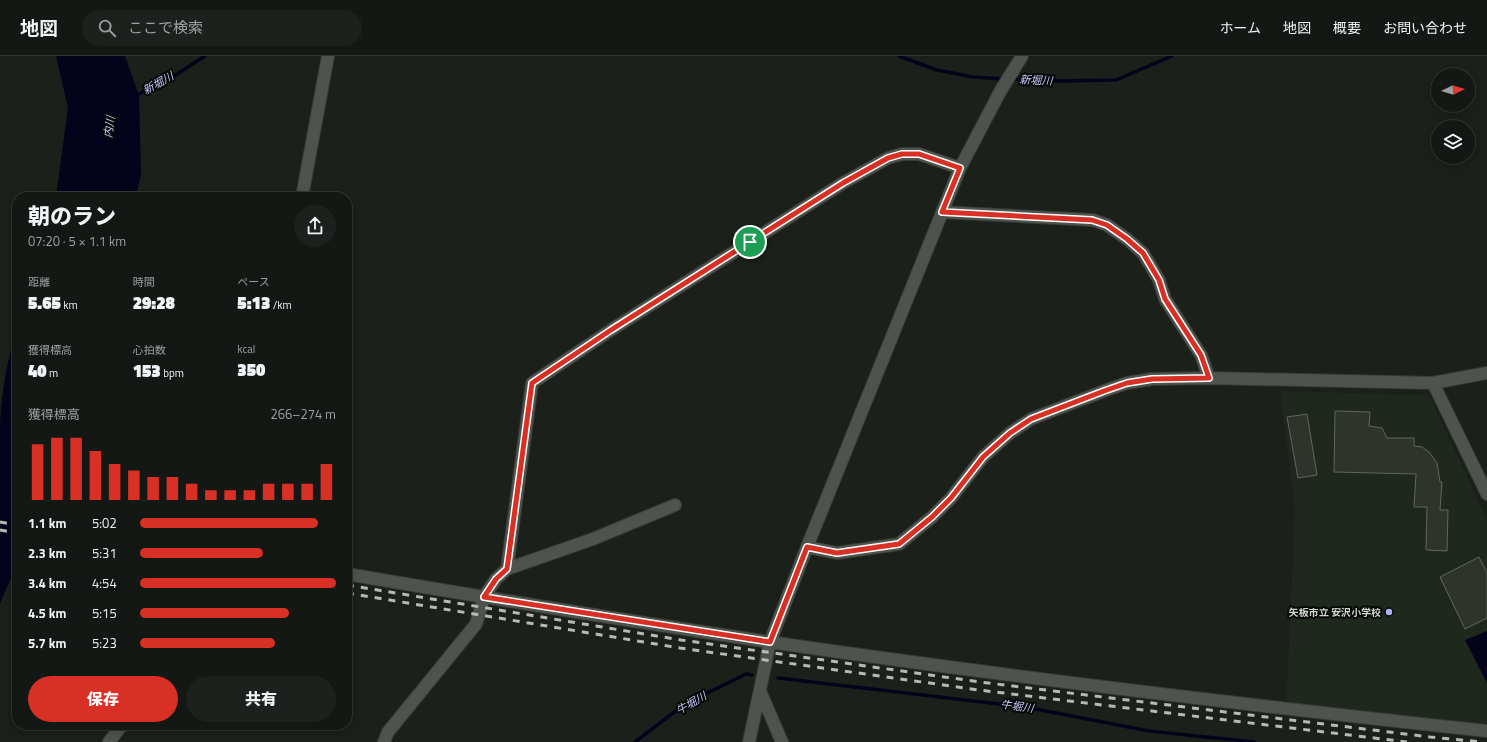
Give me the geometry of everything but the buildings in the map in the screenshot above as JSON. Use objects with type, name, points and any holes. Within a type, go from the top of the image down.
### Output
[{"type":"street","points":[[303,192],[328,56]]},
{"type":"street","points":[[749,742],[770,642],[807,547],[960,168],[1000,90],[1022,56]]},
{"type":"street","points":[[507,569],[532,383],[611,330],[837,187],[888,158],[902,154],[919,154],[960,168]]},
{"type":"street","points":[[942,212],[1092,220],[1107,225],[1127,239],[1143,253],[1159,280],[1165,299],[1201,355],[1209,378]]},
{"type":"street","points":[[807,547],[837,553],[899,544],[932,517],[947,502],[983,457],[1010,433],[1031,419],[1127,383],[1152,379],[1209,378],[1433,383],[1487,373]]},
{"type":"street","points":[[1433,383],[1487,494]]},
{"type":"street","points":[[384,742],[388,732],[476,624],[484,597],[496,579],[507,569],[593,539],[675,505]]},
{"type":"street","points":[[352,575],[770,642],[1043,679],[1277,708],[1487,731]]},
{"type":"street","points":[[760,691],[782,742]]},
{"type":"street","points":[[109,742],[118,730]]},
{"type":"shaded area","name":"矢板市立 安沢小学校","points":[[1280,391],[1429,395],[1487,520],[1487,726],[1286,705],[1295,511]]},
{"type":"water","name":"内川","points":[[56,56],[125,56],[139,95],[141,174],[137,192],[57,192],[68,108]]},
{"type":"water","points":[[12,346],[12,575],[0,604],[0,422],[2,399]]},
{"type":"water","points":[[1487,631],[1487,683],[1465,640]]},
{"type":"waterway","name":"新堀川","points":[[135,96],[174,76],[205,56]]},
{"type":"waterway","name":"新堀川","points":[[899,56],[937,70],[973,77],[1004,79]]},
{"type":"waterway","name":"新堀川","points":[[1010,79],[1058,81],[1116,80],[1172,56]]},
{"type":"waterway","name":"牛堀川","points":[[635,742],[685,704],[746,674],[752,675]]},
{"type":"waterway","name":"牛堀川","points":[[778,678],[1025,707],[1149,731],[1254,742]]},
{"type":"railway","points":[[0,522],[12,524]]},
{"type":"railway","points":[[0,530],[12,532]]},
{"type":"railway","points":[[352,586],[681,640],[980,682],[1430,737],[1482,742]]},
{"type":"railway","points":[[352,594],[680,648],[979,690],[1407,742]]},
{"type":"place","name":"矢板市立 安沢小学校","points":[[1389,612]]},
{"type":"route","points":[[902,154],[919,154],[960,168],[942,212],[1092,220],[1107,225],[1127,239],[1143,253],[1159,280],[1165,299],[1201,355],[1209,378],[1152,379],[1127,383],[1031,419],[1010,433],[983,457],[951,498],[932,517],[899,544],[837,553],[807,547],[770,642],[484,597],[496,579],[507,569],[532,383],[611,330],[750,242],[843,183],[888,158],[902,154]]}]
